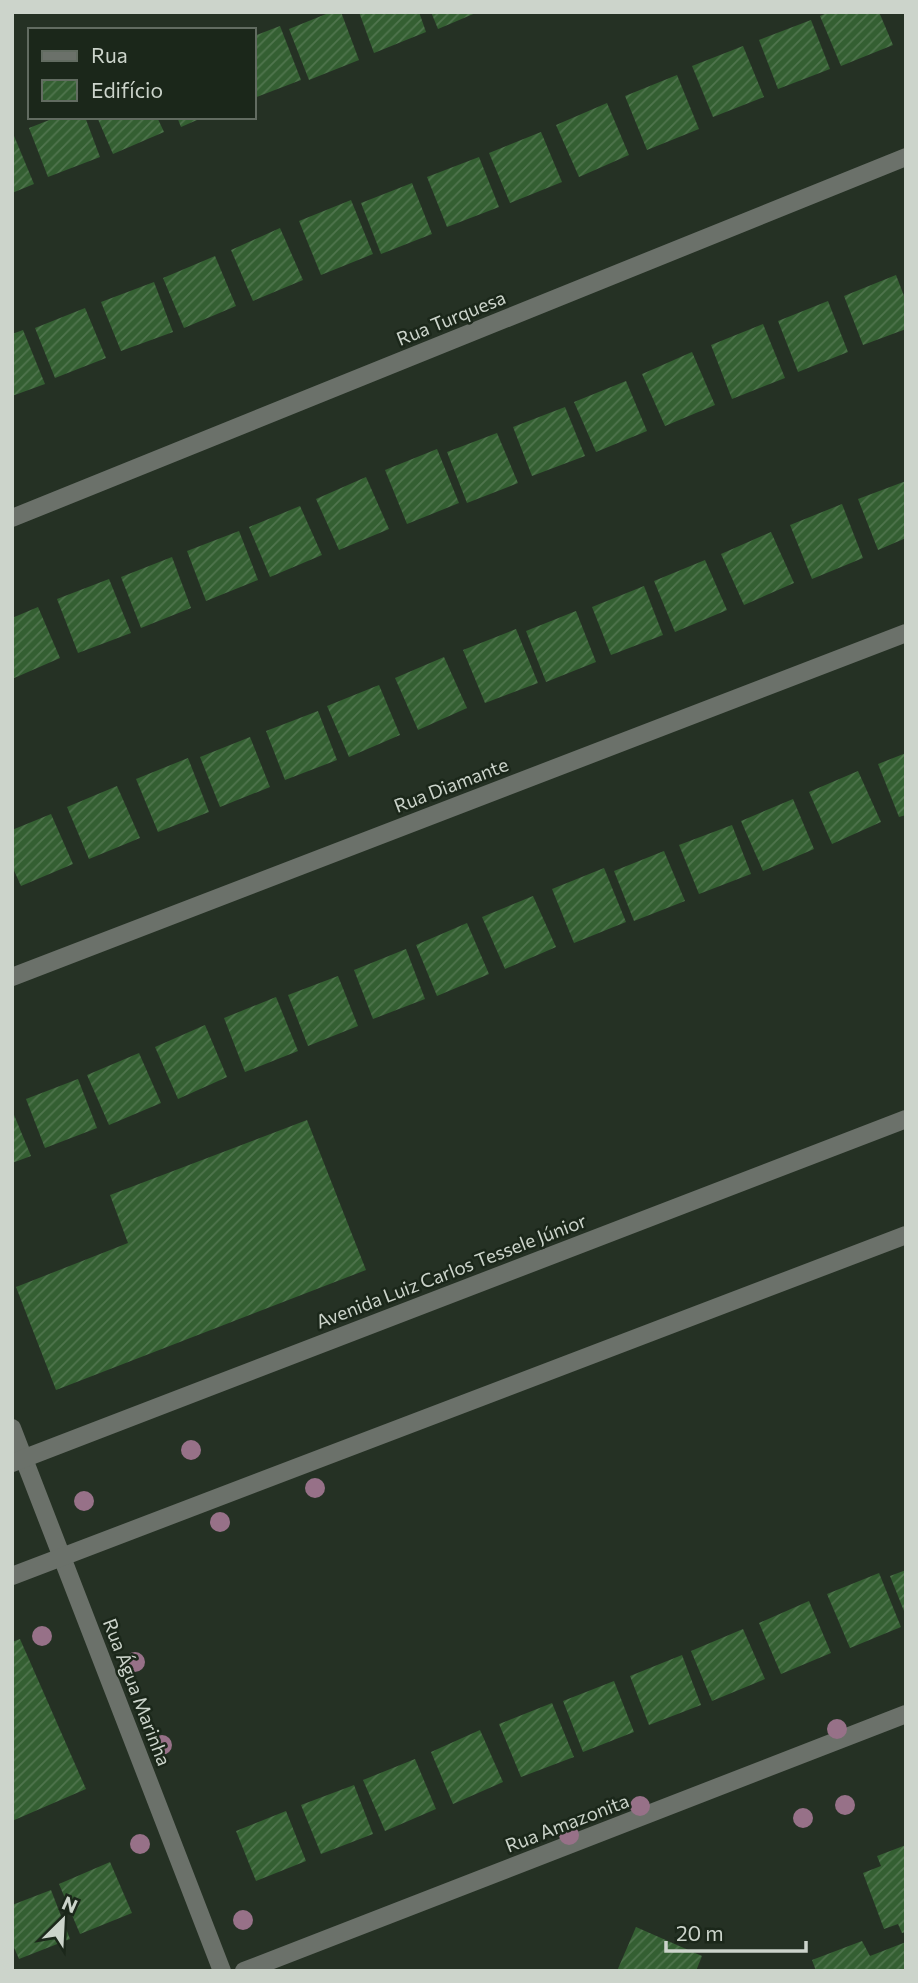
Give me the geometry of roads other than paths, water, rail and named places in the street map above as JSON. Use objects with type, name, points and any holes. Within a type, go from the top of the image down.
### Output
[{"type":"street","name":"Rua Turquesa","points":[[12,518],[906,156]]},
{"type":"street","name":"Rua Diamante","points":[[12,977],[906,632]]},
{"type":"street","name":"Avenida Luiz Carlos Tessele Júnior","points":[[18,1461],[906,1119]]},
{"type":"street","points":[[12,1576],[906,1235]]},
{"type":"street","name":"Rua Água Marinha","points":[[12,1428],[18,1461],[62,1557],[222,1971]]},
{"type":"street","name":"Rua Amazonita","points":[[244,1971],[906,1714]]}]
